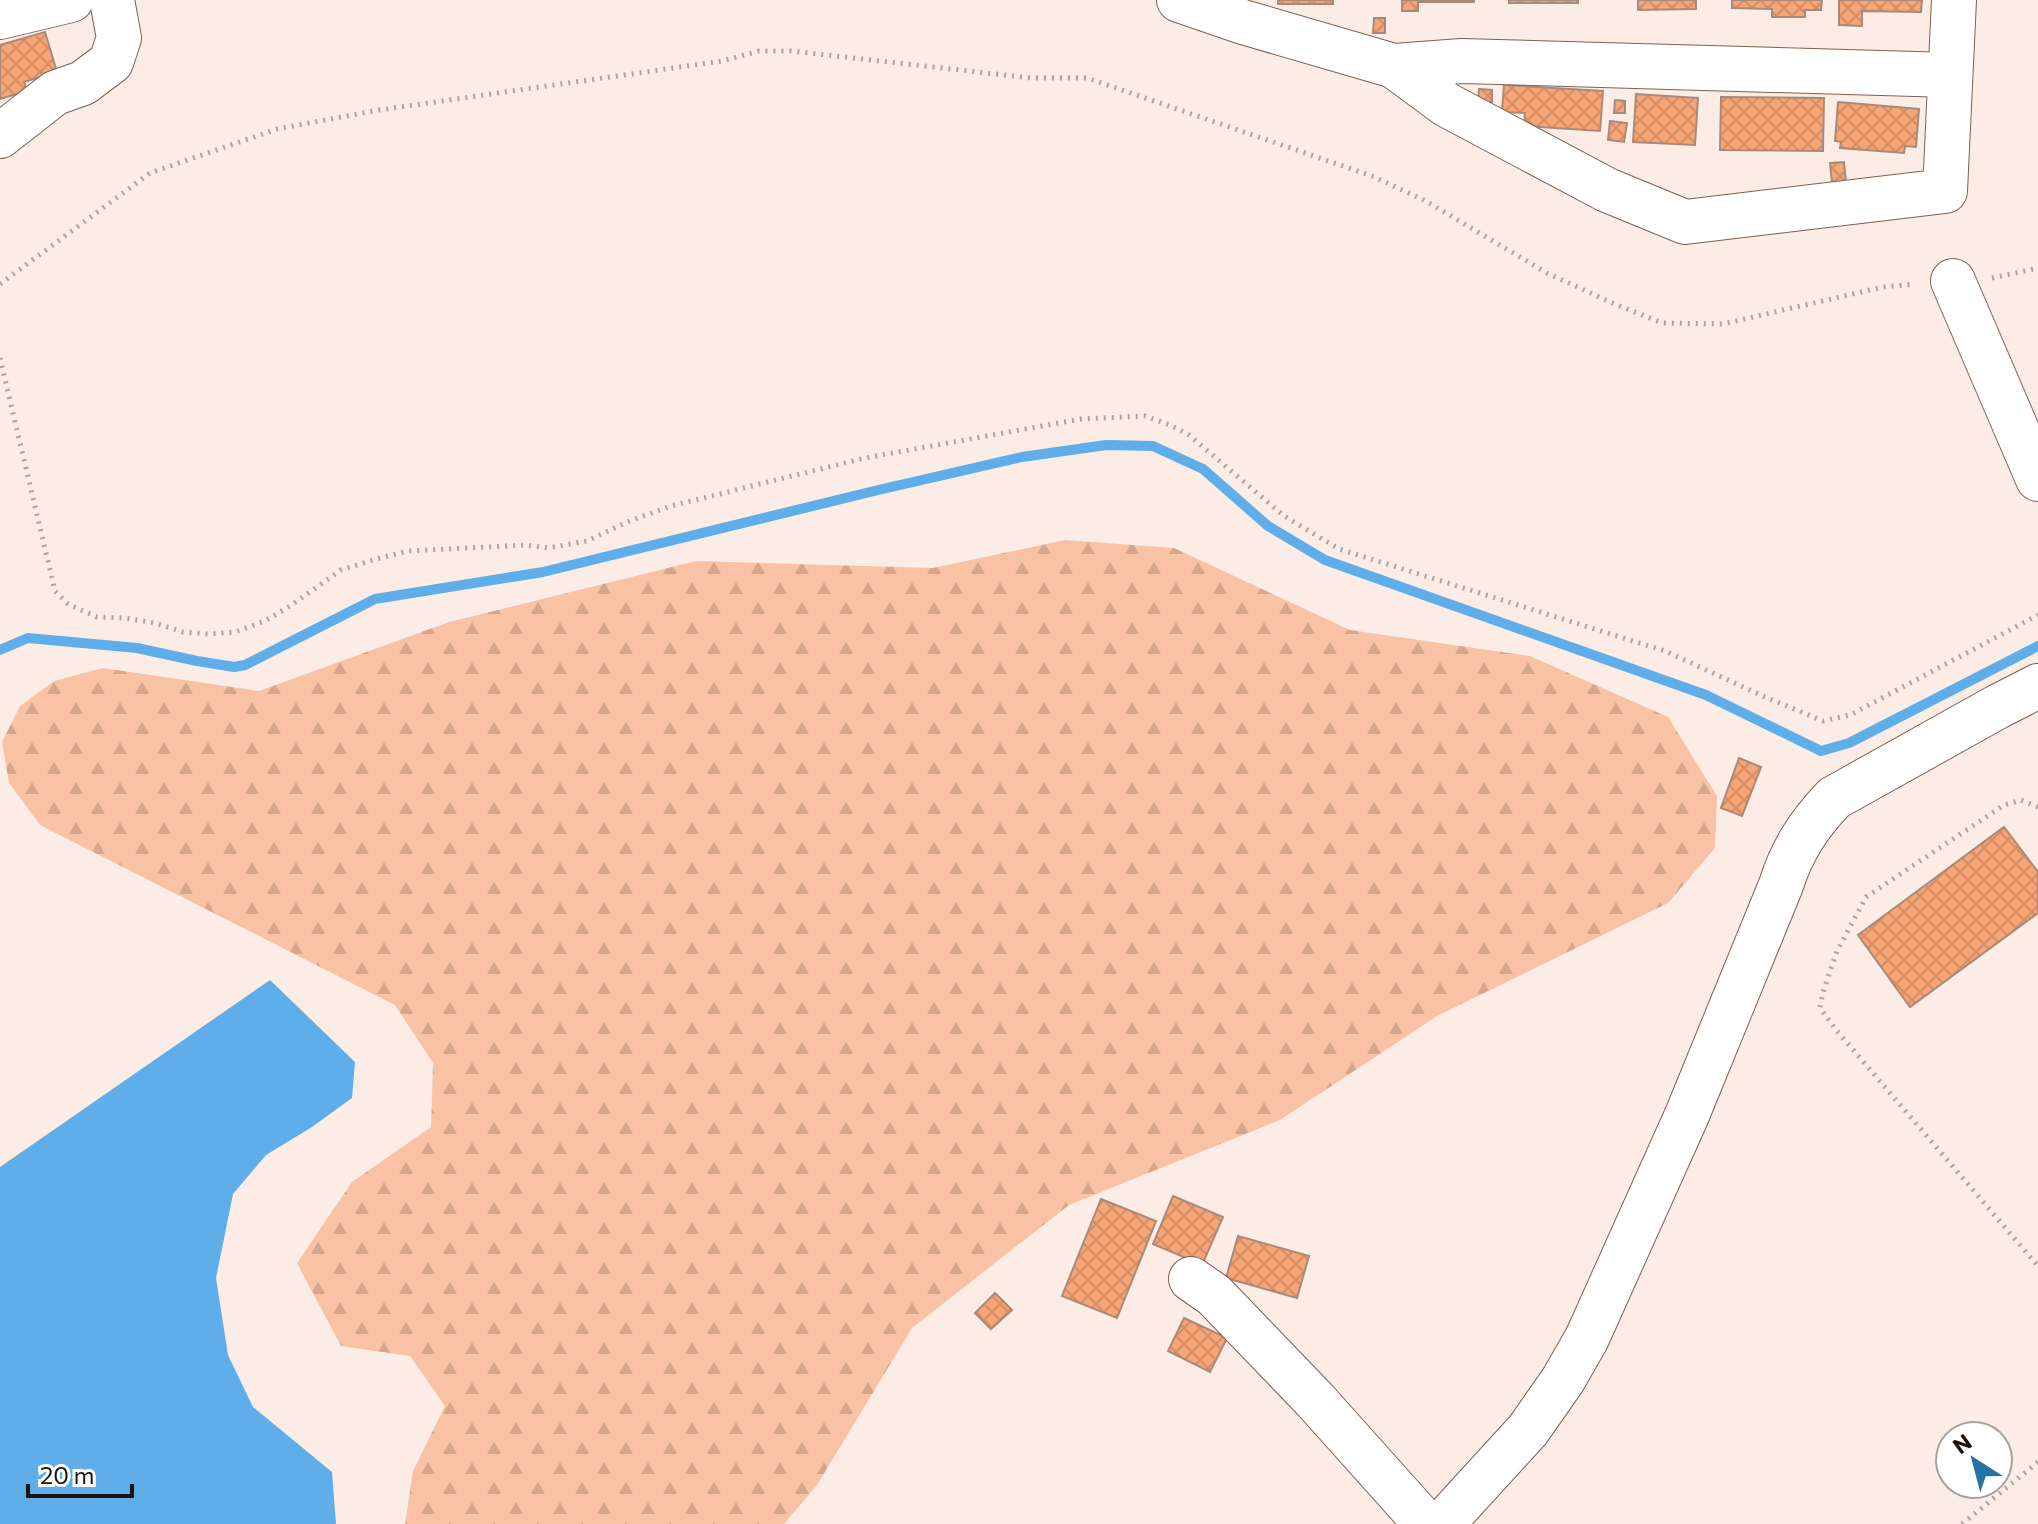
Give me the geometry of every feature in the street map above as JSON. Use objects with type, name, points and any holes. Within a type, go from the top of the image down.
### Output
[{"type":"street","points":[[0,17],[71,0]]},
{"type":"street","points":[[0,136],[55,93],[83,83],[111,62],[119,38],[112,0]]},
{"type":"street","points":[[1179,0],[1242,11],[1394,66],[1447,105],[1607,190],[1685,222],[1945,191],[1954,0]]},
{"type":"street","points":[[1394,66],[1462,61],[1950,75]]},
{"type":"street","points":[[1953,281],[2038,479]]},
{"type":"street","points":[[1442,1524],[1528,1430],[1563,1380],[1587,1338],[1687,1115],[1790,858],[1818,815],[1834,798],[2038,686]]},
{"type":"street","points":[[1191,1279],[1224,1305],[1315,1400],[1426,1524]]},
{"type":"path","points":[[0,284],[150,173],[277,129],[379,110],[722,61],[759,51],[791,51],[1031,78],[1087,78],[1372,176],[1424,200],[1547,273],[1662,323],[1723,324],[1883,287],[1978,281],[2038,268]]},
{"type":"path","points":[[0,358],[55,591],[68,604],[97,617],[155,623],[183,632],[235,632],[265,621],[341,570],[408,551],[526,545],[548,548],[587,541],[671,506],[865,458],[1081,419],[1145,416],[1189,435],[1284,516],[1339,549],[1665,651],[1823,721],[1850,715],[2038,615]]},
{"type":"path","points":[[2038,807],[2021,800],[2004,805],[1866,897],[1837,951],[1820,1008],[2038,1266]]},
{"type":"path","points":[[1962,1524],[2038,1462]]},
{"type":"green space","points":[[1065,540],[1174,548],[1350,630],[1530,656],[1668,717],[1717,796],[1715,848],[1668,903],[1437,1016],[1280,1120],[1069,1205],[912,1328],[817,1485],[784,1524],[405,1524],[413,1471],[445,1406],[410,1356],[341,1346],[297,1263],[352,1182],[431,1127],[433,1063],[395,1005],[40,825],[9,783],[2,742],[20,706],[54,681],[103,668],[259,691],[449,622],[696,561],[933,568]]},
{"type":"water","points":[[270,980],[355,1062],[352,1098],[266,1155],[233,1194],[216,1278],[228,1355],[253,1407],[332,1472],[336,1524],[0,1524],[0,1167]]},
{"type":"building","points":[[1278,0],[1333,0],[1333,4],[1278,4]]},
{"type":"building","points":[[1402,0],[1474,2],[1418,2],[1418,11],[1402,11]]},
{"type":"building","points":[[1509,0],[1578,0],[1578,3],[1509,3]]},
{"type":"building","points":[[1638,0],[1696,0],[1696,9],[1638,10]]},
{"type":"building","points":[[1732,0],[1822,0],[1821,10],[1805,10],[1805,17],[1772,17],[1772,9],[1732,8]]},
{"type":"building","points":[[1839,0],[1922,0],[1921,12],[1862,11],[1862,26],[1839,25]]},
{"type":"building","points":[[1374,18],[1385,18],[1385,33],[1373,33]]},
{"type":"building","points":[[45,32],[57,72],[24,82],[27,91],[0,99],[0,45]]},
{"type":"building","points":[[1504,85],[1603,91],[1600,131],[1524,126],[1525,113],[1502,112]]},
{"type":"building","points":[[1479,89],[1492,90],[1492,102],[1478,101]]},
{"type":"building","points":[[1636,94],[1698,98],[1695,145],[1633,142]]},
{"type":"building","points":[[1721,97],[1824,98],[1823,151],[1720,150]]},
{"type":"building","points":[[1615,100],[1625,101],[1625,113],[1614,113]]},
{"type":"building","points":[[1838,102],[1919,109],[1916,147],[1905,146],[1904,153],[1840,148],[1841,142],[1835,141]]},
{"type":"building","points":[[1610,121],[1627,123],[1624,142],[1608,140]]},
{"type":"building","points":[[1844,162],[1846,181],[1832,183],[1830,163]]},
{"type":"building","points":[[1739,758],[1761,767],[1742,816],[1721,808]]},
{"type":"building","points":[[2004,827],[2038,872],[2038,913],[1910,1007],[1858,935]]},
{"type":"building","points":[[1173,1196],[1223,1217],[1202,1265],[1153,1244]]},
{"type":"building","points":[[1101,1199],[1156,1221],[1117,1318],[1062,1296]]},
{"type":"building","points":[[1238,1236],[1309,1256],[1297,1298],[1226,1278]]},
{"type":"building","points":[[995,1293],[1012,1310],[991,1329],[975,1313]]},
{"type":"building","points":[[1184,1318],[1227,1338],[1210,1372],[1168,1351]]},
{"type":"waterway","points":[[0,650],[28,638],[137,648],[234,667],[245,665],[375,599],[543,572],[1022,457],[1106,445],[1153,446],[1203,469],[1268,526],[1325,560],[1706,695],[1821,751],[1849,743],[2038,646]]}]
